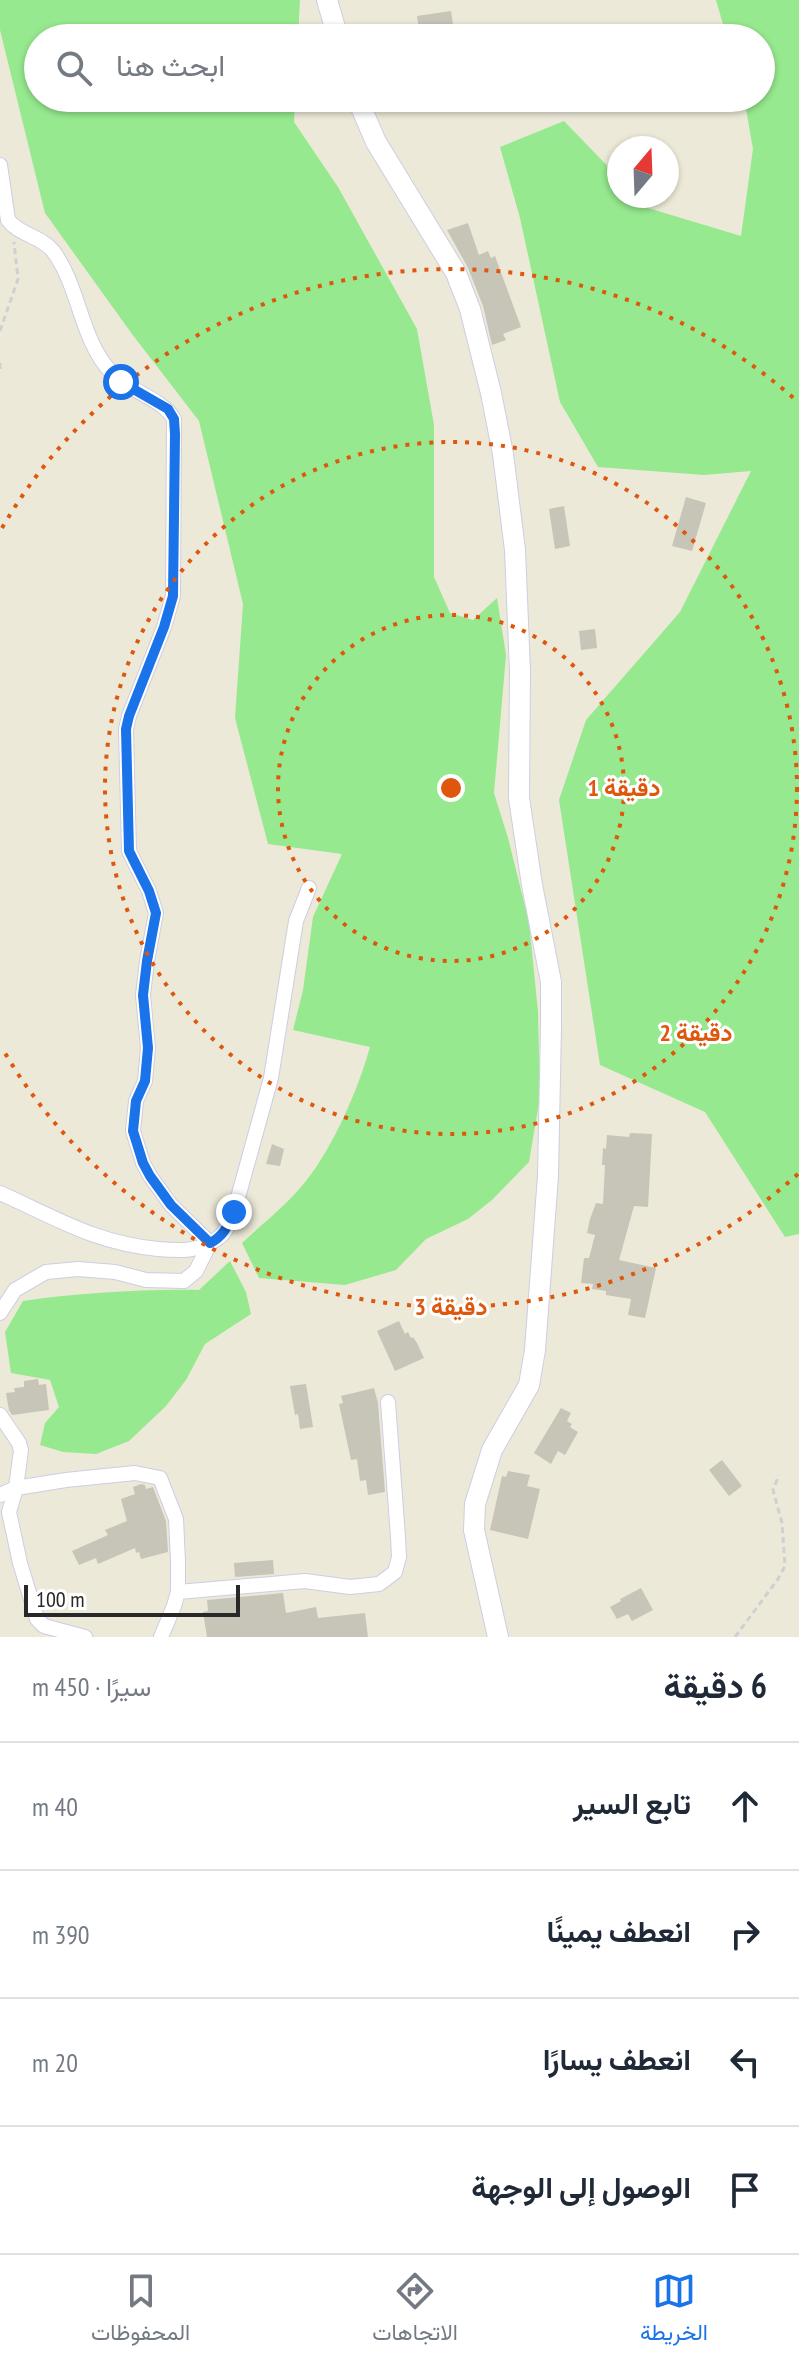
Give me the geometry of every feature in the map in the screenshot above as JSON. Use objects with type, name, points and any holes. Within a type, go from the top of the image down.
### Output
[{"type":"main road","points":[[327,0],[334,24]]},
{"type":"main road","points":[[363,112],[376,142],[456,273],[470,309],[503,454],[515,550],[520,671],[519,798],[551,982],[551,1041],[548,1176],[535,1350],[529,1385],[492,1450],[475,1504],[474,1530],[498,1637]]},
{"type":"street","points":[[0,165],[6,212],[12,226],[46,243],[54,253],[90,336],[109,371],[121,382],[168,409],[174,419],[173,596],[126,729],[129,851],[156,913],[143,995],[148,1048],[145,1081],[136,1101],[133,1131],[150,1176],[171,1205],[210,1243]]},
{"type":"street","points":[[0,1193],[76,1230],[134,1247],[192,1250],[217,1239],[228,1227],[234,1212],[271,1078],[296,921],[309,888]]},
{"type":"street","points":[[0,1313],[15,1290],[46,1272],[78,1269],[115,1272],[146,1280],[184,1281],[196,1271],[210,1243]]},
{"type":"street","points":[[178,1592],[305,1581],[350,1587],[379,1584],[395,1572],[399,1557],[388,1402]]},
{"type":"street","points":[[0,1415],[21,1450],[9,1512],[37,1619],[44,1626],[85,1637]]},
{"type":"street","points":[[0,1495],[16,1488],[66,1480],[135,1473],[160,1478],[176,1519],[178,1592],[161,1637]]},
{"type":"path","points":[[0,331],[18,279],[12,226]]},
{"type":"path","points":[[0,363],[0,370]]},
{"type":"path","points":[[735,1637],[785,1566],[782,1523],[773,1490],[779,1475]]},
{"type":"green space","points":[[0,0],[300,0],[299,24],[24,24],[24,112],[294,112],[294,122],[338,187],[417,329],[434,425],[434,577],[450,613],[473,620],[497,598],[506,655],[494,793],[529,922],[538,1012],[540,1097],[529,1162],[492,1200],[468,1219],[426,1239],[396,1270],[345,1285],[259,1278],[242,1243],[280,1209],[323,1157],[351,1101],[370,1047],[293,1030],[303,990],[313,917],[342,854],[268,844],[235,718],[243,604],[199,421],[45,213],[0,30]]},
{"type":"green space","points":[[716,0],[799,0],[799,1234],[785,1237],[705,1112],[600,1065],[559,800],[586,720],[680,612],[751,471],[704,475],[598,467],[560,402],[520,218],[500,147],[564,121],[607,166],[607,208],[648,208],[741,236],[753,149],[746,112],[775,112],[775,24],[723,24]]},
{"type":"green space","points":[[230,1261],[246,1292],[251,1314],[205,1344],[186,1380],[166,1406],[129,1441],[96,1454],[63,1452],[40,1445],[45,1423],[59,1407],[50,1380],[11,1373],[5,1332],[23,1301],[111,1292],[199,1290]]},
{"type":"building","points":[[451,11],[453,24],[418,24],[417,16]]},
{"type":"building","points":[[468,223],[479,255],[488,251],[491,258],[495,256],[521,327],[503,334],[506,340],[492,345],[483,306],[468,268],[447,230]]},
{"type":"building","points":[[686,497],[706,503],[692,551],[672,546]]},
{"type":"building","points":[[564,506],[570,546],[555,549],[549,509]]},
{"type":"building","points":[[595,629],[597,648],[581,650],[579,631]]},
{"type":"building","points":[[630,1133],[652,1134],[648,1207],[634,1206],[619,1260],[656,1268],[645,1318],[628,1315],[631,1299],[606,1295],[606,1291],[592,1289],[593,1284],[581,1283],[584,1258],[589,1258],[595,1235],[587,1233],[590,1219],[596,1203],[603,1204],[605,1165],[602,1165],[607,1135],[629,1137]]},
{"type":"building","points":[[272,1144],[284,1149],[280,1166],[266,1164]]},
{"type":"building","points":[[399,1321],[405,1334],[408,1332],[413,1337],[424,1358],[395,1371],[377,1331]]},
{"type":"building","points":[[38,1379],[39,1385],[46,1384],[49,1410],[12,1415],[6,1393],[24,1387],[24,1381]]},
{"type":"building","points":[[306,1384],[313,1427],[300,1429],[290,1386]]},
{"type":"building","points":[[374,1388],[378,1403],[385,1492],[368,1495],[366,1480],[360,1481],[357,1459],[351,1460],[339,1404],[343,1403],[341,1396]]},
{"type":"building","points":[[561,1408],[571,1413],[567,1421],[578,1432],[565,1455],[558,1451],[551,1464],[534,1453]]},
{"type":"building","points":[[722,1460],[742,1486],[729,1496],[709,1470]]},
{"type":"building","points":[[508,1471],[530,1475],[527,1486],[540,1489],[528,1539],[490,1530],[502,1476],[506,1477]]},
{"type":"building","points":[[141,1484],[146,1489],[153,1487],[166,1521],[168,1552],[141,1559],[135,1548],[98,1564],[96,1558],[79,1565],[72,1551],[108,1535],[105,1530],[127,1521],[121,1499],[135,1494],[133,1487]]},
{"type":"building","points":[[273,1560],[274,1574],[235,1577],[234,1563]]},
{"type":"building","points":[[641,1588],[653,1610],[632,1621],[628,1614],[617,1619],[610,1607]]},
{"type":"building","points":[[283,1593],[286,1613],[316,1607],[318,1618],[365,1613],[368,1637],[207,1637],[203,1612],[208,1611],[207,1600]]},
{"type":"route","points":[[121,382],[168,409],[174,419],[175,434],[173,596],[126,729],[129,851],[156,913],[143,995],[148,1048],[145,1081],[136,1101],[133,1131],[150,1176],[171,1205],[210,1243],[228,1227],[234,1212]]}]
